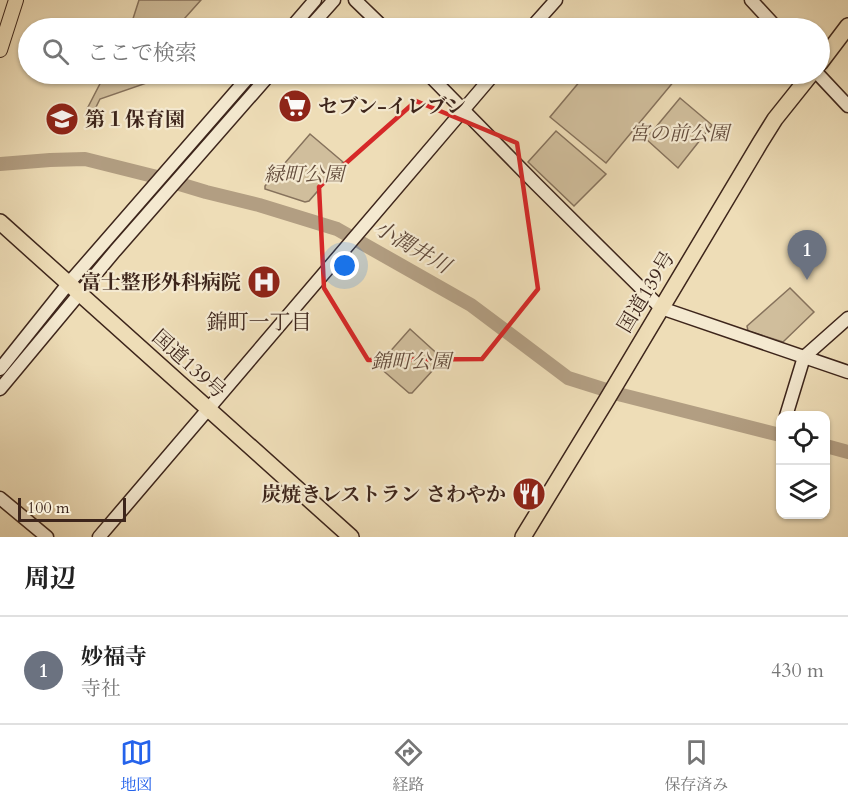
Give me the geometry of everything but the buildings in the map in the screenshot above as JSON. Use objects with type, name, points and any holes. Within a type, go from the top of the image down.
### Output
[{"type":"highway","points":[[830,49],[848,26]]},
{"type":"highway","name":"国道139号","points":[[523,537],[760,143],[775,119],[803,84]]},
{"type":"highway","name":"国道139号","points":[[0,222],[351,537]]},
{"type":"main road","points":[[0,50],[16,0]]},
{"type":"street","points":[[300,18],[315,0]]},
{"type":"street","points":[[318,18],[334,0]]},
{"type":"street","points":[[356,0],[374,18]]},
{"type":"street","points":[[540,18],[556,0]]},
{"type":"street","points":[[751,0],[768,18]]},
{"type":"street","points":[[0,389],[153,186],[242,84]]},
{"type":"street","points":[[0,369],[167,190],[261,84]]},
{"type":"street","points":[[438,84],[661,308],[848,372]]},
{"type":"street","points":[[99,537],[486,84]]},
{"type":"street","points":[[827,84],[848,106]]},
{"type":"street","points":[[788,411],[804,357],[848,318]]},
{"type":"street","points":[[0,498],[47,537]]},
{"type":"highlighted area","points":[[416,101],[517,143],[538,289],[482,359],[368,360],[324,288],[319,187]]},
{"type":"green space","points":[[139,0],[201,0],[185,18],[133,18]]},
{"type":"green space","points":[[100,84],[144,84],[100,99],[94,111],[87,109]]},
{"type":"green space","points":[[578,84],[672,84],[606,163],[550,117]]},
{"type":"green space","name":"宮の前公園","points":[[680,98],[712,125],[678,168],[646,139]]},
{"type":"green space","points":[[556,131],[606,174],[574,206],[528,162]]},
{"type":"green space","name":"緑町公園","points":[[310,134],[343,162],[309,201],[305,202],[265,189],[265,186]]},
{"type":"green space","points":[[790,288],[814,312],[783,342],[748,331],[747,326]]},
{"type":"green space","name":"錦町公園","points":[[410,329],[443,359],[412,393],[409,393],[379,367],[379,364]]},
{"type":"waterway","name":"小潤井川","points":[[0,164],[85,159],[259,205],[337,229],[471,305],[568,378],[622,395],[776,434]]},
{"type":"waterway","name":"小潤井川","points":[[830,447],[848,452]]},
{"type":"place","name":"セブン-イレブン","points":[[295,106]]},
{"type":"place","name":"第１保育園","points":[[62,119]]},
{"type":"place","name":"妙福寺","points":[[807,280]]},
{"type":"place","name":"富士整形外科病院","points":[[264,282]]},
{"type":"place","name":"炭焼きレストラン さわやか","points":[[529,494]]},
{"type":"district","name":"錦町一丁目","points":[[259,322]]}]
